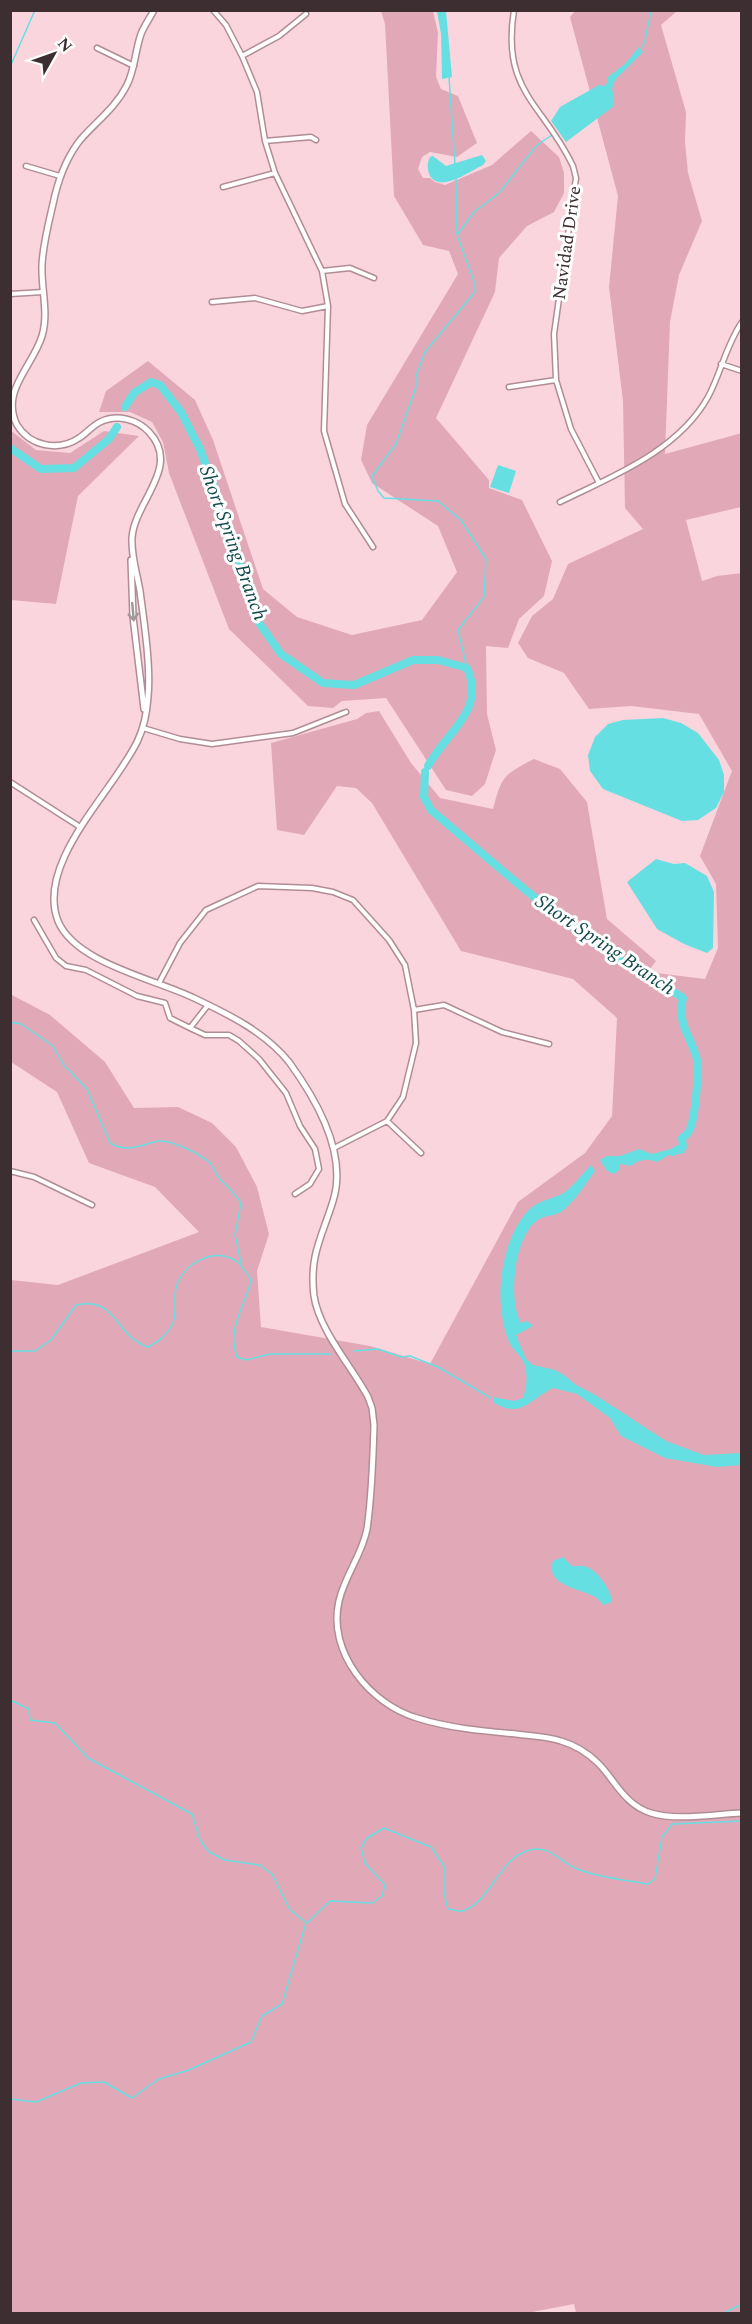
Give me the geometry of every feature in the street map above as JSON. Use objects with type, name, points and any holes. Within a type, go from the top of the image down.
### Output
[{"type":"street","points":[[145,717],[131,584],[131,540],[137,516],[161,469],[159,448],[150,433],[137,422],[114,418],[97,424],[79,438],[68,443],[52,446],[34,441],[20,429],[11,411],[12,391],[16,380],[37,348],[43,334],[44,249],[60,176],[75,148],[117,102],[134,66],[140,40],[154,10]]},
{"type":"street","points":[[213,10],[226,25],[257,92],[265,141],[275,173],[322,271],[328,306],[324,431],[345,504],[373,546]]},
{"type":"street","name":"Navidad Drive","points":[[514,10],[511,45],[516,73],[535,108],[569,155],[576,178],[555,334],[556,380],[571,429],[599,483]]},
{"type":"street","points":[[242,57],[279,36],[306,14]]},
{"type":"street","points":[[97,48],[134,66]]},
{"type":"street","points":[[265,141],[311,137],[316,141]]},
{"type":"street","points":[[26,166],[60,176]]},
{"type":"street","points":[[223,187],[275,173]]},
{"type":"street","points":[[322,271],[350,268],[374,278]]},
{"type":"street","points":[[10,294],[43,292]]},
{"type":"street","points":[[212,302],[255,298],[302,311],[328,306]]},
{"type":"street","points":[[560,502],[627,469],[679,433],[696,415],[707,398],[729,344],[741,322]]},
{"type":"street","points":[[721,364],[741,371]]},
{"type":"street","points":[[509,387],[556,380]]},
{"type":"street","points":[[132,554],[140,589],[147,664],[148,701],[143,728],[127,759],[80,827],[62,867],[53,897],[58,920],[78,948],[88,955],[208,1005],[253,1029],[286,1059],[322,1114],[333,1149],[336,1187],[332,1205],[318,1239],[314,1259],[316,1307],[368,1397],[374,1425],[367,1528],[358,1557],[339,1598],[337,1618],[341,1642],[357,1675],[376,1697],[398,1712],[457,1727],[545,1737],[574,1746],[599,1764],[627,1800],[650,1813],[673,1816],[741,1813]]},
{"type":"street","points":[[139,665],[147,664]]},
{"type":"street","points":[[143,728],[180,739],[212,744],[293,733],[346,712]]},
{"type":"street","points":[[10,782],[80,827]]},
{"type":"street","points":[[159,983],[180,943],[206,910],[258,886],[312,888],[333,892],[353,900],[389,940],[405,965],[414,1010],[416,1043],[403,1097],[387,1121],[333,1149]]},
{"type":"street","points":[[34,920],[61,963],[86,970],[137,996],[165,1003],[170,1018],[205,1035],[229,1035],[259,1059],[286,1093],[295,1118],[315,1149],[319,1163],[319,1169],[310,1184],[295,1194]]},
{"type":"street","points":[[190,1029],[208,1005]]},
{"type":"street","points":[[414,1010],[444,1005],[502,1032],[549,1044]]},
{"type":"street","points":[[387,1121],[421,1153]]},
{"type":"street","points":[[10,1171],[34,1177],[92,1205]]},
{"type":"shaded area","points":[[381,11],[433,11],[438,33],[436,77],[441,89],[458,96],[477,143],[457,157],[430,152],[422,157],[418,169],[423,178],[430,178],[445,185],[492,165],[531,131],[559,157],[564,173],[564,193],[554,212],[527,226],[499,258],[495,292],[436,418],[489,480],[489,488],[522,500],[552,561],[544,596],[519,619],[508,648],[486,646],[487,714],[496,750],[485,784],[472,796],[446,790],[386,698],[342,701],[333,708],[308,706],[229,629],[169,473],[163,442],[152,422],[130,412],[99,412],[106,391],[148,361],[195,400],[213,440],[263,589],[297,617],[352,635],[422,620],[457,572],[438,526],[372,483],[361,460],[367,425],[458,274],[449,251],[423,245],[394,196],[385,24]]},
{"type":"shaded area","points":[[575,11],[677,11],[661,25],[686,112],[685,142],[688,173],[702,221],[679,275],[670,322],[665,454],[742,433],[741,507],[686,520],[702,581],[717,576],[742,573],[741,2313],[576,2313],[574,2304],[522,2314],[11,2313],[11,1280],[58,1285],[199,1232],[155,1187],[89,1163],[57,1092],[11,1062],[10,994],[50,1015],[105,1062],[134,1108],[178,1107],[212,1123],[236,1147],[257,1187],[269,1234],[257,1271],[261,1327],[370,1346],[430,1364],[518,1202],[585,1153],[612,1116],[617,1018],[573,979],[461,951],[372,803],[356,788],[337,786],[304,835],[277,830],[271,743],[379,711],[411,763],[440,798],[493,809],[502,783],[516,769],[534,759],[560,769],[587,802],[607,919],[656,961],[648,972],[705,979],[718,948],[716,884],[700,856],[732,771],[699,714],[631,706],[589,709],[564,673],[528,658],[518,643],[532,616],[553,599],[568,564],[643,529],[625,508],[623,401],[609,287],[618,196],[570,17]]},
{"type":"shaded area","points":[[10,430],[36,450],[70,453],[104,431],[139,436],[78,496],[56,604],[11,600]]},
{"type":"water","points":[[437,11],[446,11],[452,77],[442,79],[441,34]]},
{"type":"water","points":[[639,47],[643,52],[615,80],[612,89],[614,106],[566,142],[551,121],[560,107],[599,85],[606,86],[608,77],[625,64]]},
{"type":"water","points":[[482,155],[486,161],[483,165],[456,179],[441,182],[435,181],[430,176],[428,162],[430,157],[433,156],[446,166]]},
{"type":"water","points":[[498,465],[516,471],[509,493],[490,487]]},
{"type":"water","points":[[663,718],[681,723],[698,733],[719,760],[724,775],[724,792],[716,808],[698,820],[682,821],[603,789],[590,771],[588,755],[595,737],[608,724],[623,720]]},
{"type":"water","points":[[656,859],[674,864],[685,863],[707,876],[714,892],[713,948],[707,953],[684,944],[657,929],[627,882]]},
{"type":"water","points":[[682,1146],[685,1153],[669,1155],[657,1162],[646,1160],[631,1166],[620,1164],[620,1169],[614,1174],[607,1171],[600,1160],[607,1156],[620,1156],[639,1149],[652,1154]]},
{"type":"water","points":[[591,1165],[595,1171],[574,1200],[559,1213],[537,1220],[527,1232],[522,1243],[514,1286],[517,1313],[521,1323],[527,1321],[533,1326],[516,1335],[526,1359],[533,1365],[555,1370],[564,1375],[576,1385],[666,1441],[704,1455],[741,1453],[741,1465],[717,1467],[665,1458],[621,1436],[610,1418],[577,1394],[553,1388],[525,1406],[511,1409],[493,1402],[493,1397],[514,1401],[523,1398],[526,1385],[524,1363],[510,1344],[502,1312],[500,1294],[502,1276],[510,1242],[517,1226],[530,1209],[538,1203],[562,1194]]},
{"type":"water","points":[[563,1557],[572,1566],[585,1566],[596,1573],[607,1587],[612,1602],[604,1605],[597,1598],[559,1581],[554,1576],[553,1561]]},
{"type":"waterway","points":[[10,67],[35,10]]},
{"type":"waterway","points":[[642,47],[651,10]]},
{"type":"waterway","points":[[449,77],[455,165]]},
{"type":"waterway","points":[[457,235],[474,212],[499,193],[536,146],[552,135]]},
{"type":"waterway","points":[[456,179],[457,235],[474,281],[474,293],[425,352],[416,376],[416,387],[396,444],[372,476],[378,491],[384,498],[438,501],[461,520],[486,559],[484,597],[458,630],[467,668]]},
{"type":"waterway","name":"Short Spring Branch","points":[[125,407],[134,393],[151,382],[160,385],[181,412],[200,449],[225,517],[257,620],[281,654],[323,683],[354,685],[413,660],[438,660],[467,668],[472,683],[472,697],[468,709],[428,766]]},
{"type":"waterway","name":"Short Spring Branch","points":[[10,448],[41,469],[74,468],[109,439],[117,427]]},
{"type":"waterway","name":"Short Spring Branch","points":[[425,772],[424,797],[431,810],[565,921],[621,961],[683,998],[683,1021],[696,1056],[697,1082],[691,1125],[688,1133],[682,1138],[683,1147],[673,1152]]},
{"type":"waterway","points":[[10,1022],[21,1024],[53,1046],[63,1064],[87,1089],[110,1143],[129,1148],[164,1141],[186,1148],[210,1163],[220,1179],[241,1203],[235,1235],[241,1263]]},
{"type":"waterway","points":[[10,1351],[35,1351],[51,1340],[76,1305],[90,1304],[100,1306],[109,1312],[129,1335],[148,1347],[162,1338],[174,1321],[176,1288],[185,1271],[200,1260],[218,1256],[236,1261],[251,1279],[235,1327],[234,1346],[237,1357],[246,1360],[270,1354],[331,1354]]},
{"type":"waterway","points":[[354,1351],[378,1349],[401,1357],[410,1356],[438,1367],[491,1398]]},
{"type":"waterway","points":[[10,1700],[29,1709],[30,1720],[55,1723],[88,1758],[192,1814],[200,1840],[209,1852],[225,1860],[260,1865],[272,1874],[290,1910],[307,1923],[330,1901],[372,1903],[382,1896],[385,1885],[365,1863],[361,1848],[367,1838],[384,1828],[431,1847],[444,1866],[444,1893],[448,1909],[460,1911],[472,1907],[510,1862],[519,1854],[530,1850],[550,1852],[588,1873],[648,1884],[655,1879],[662,1837],[672,1824],[742,1821]]},
{"type":"waterway","points":[[10,2099],[36,2102],[81,2083],[104,2082],[132,2098],[159,2079],[189,2070],[251,2042],[262,2016],[282,2004],[306,1923]]},
{"type":"waterway","points":[[722,2314],[742,2304]]}]
